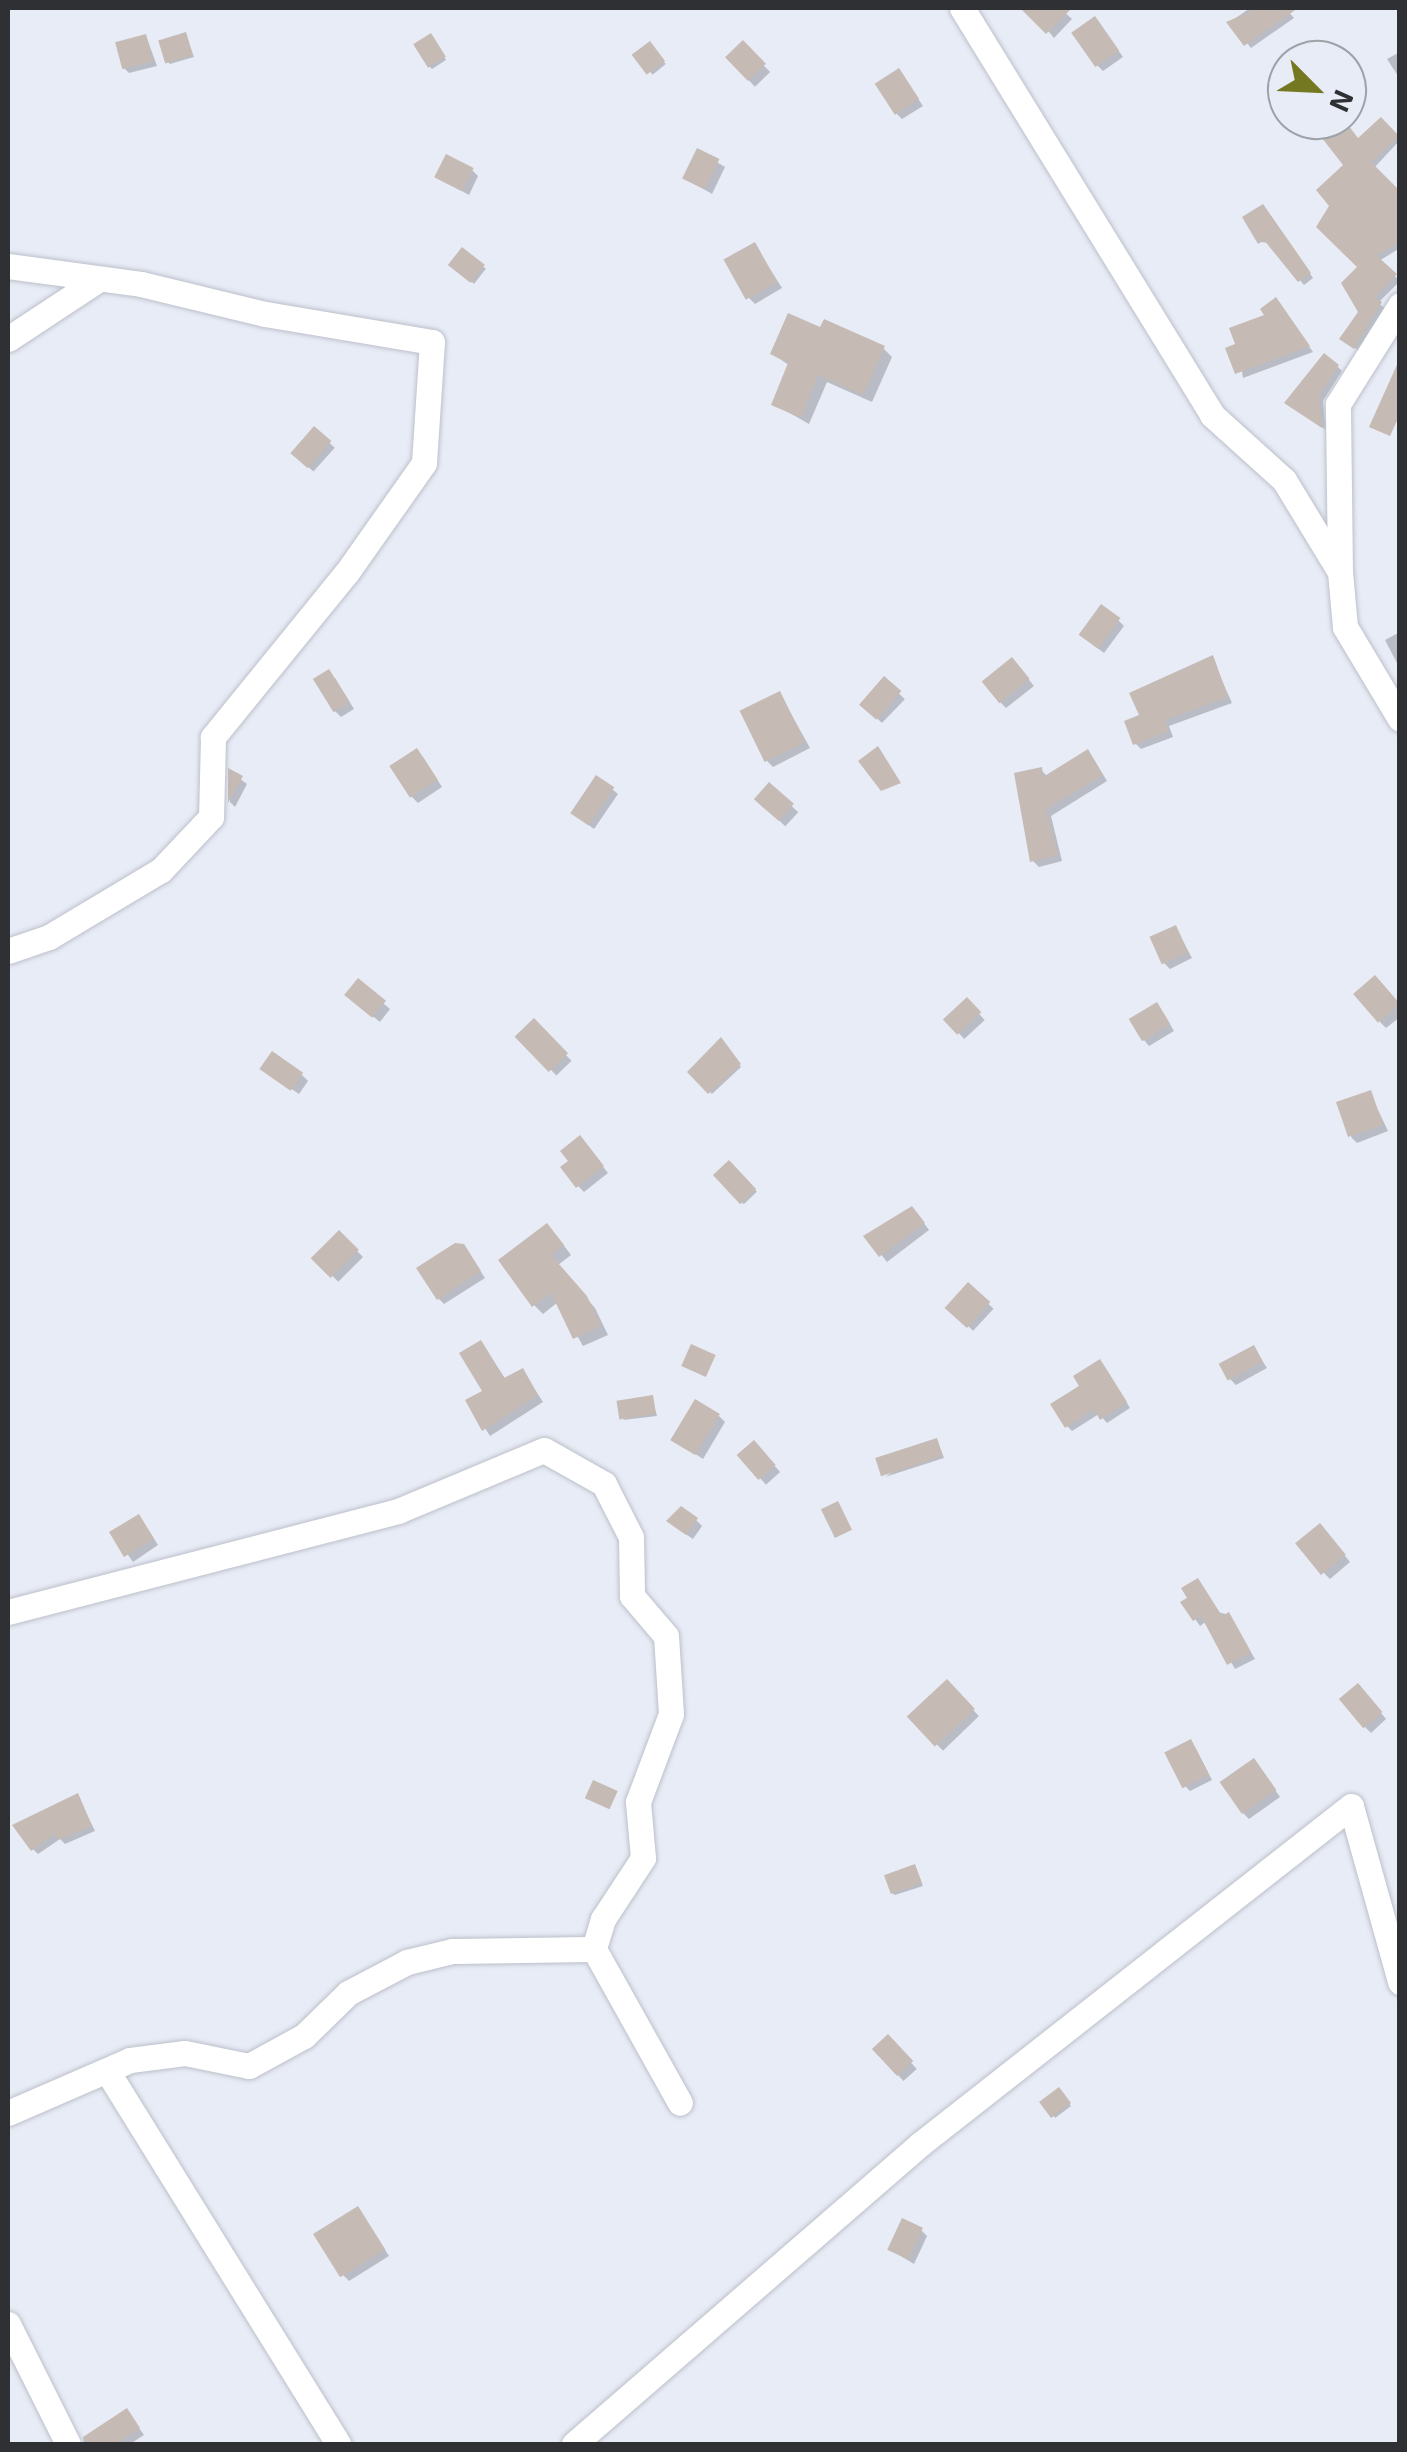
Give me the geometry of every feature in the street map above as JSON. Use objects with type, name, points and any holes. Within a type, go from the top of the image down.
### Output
[{"type":"street","points":[[962,8],[1212,415],[1284,480],[1340,572]]},
{"type":"street","points":[[8,266],[99,278],[432,342],[424,463],[346,572],[213,737],[212,816],[161,870],[49,937],[8,951]]},
{"type":"street","points":[[8,339],[99,278]]},
{"type":"street","points":[[1400,305],[1338,404],[1340,572],[1346,626],[1400,719]]},
{"type":"street","points":[[8,1612],[398,1512],[544,1450],[604,1484],[631,1537],[632,1596],[666,1636],[670,1714],[638,1802],[643,1858],[604,1919],[594,1949],[680,2103]]},
{"type":"street","points":[[574,2444],[919,2145],[1351,1806],[1400,1982]]},
{"type":"street","points":[[8,2113],[109,2074],[130,2060],[184,2054],[249,2066],[304,2036],[348,1993],[407,1962],[452,1951],[594,1949]]},
{"type":"street","points":[[109,2074],[338,2444]]},
{"type":"street","points":[[8,2324],[68,2444]]},
{"type":"building","points":[[1020,8],[1072,8],[1046,34]]},
{"type":"building","points":[[1259,8],[1298,8],[1244,46],[1226,22]]},
{"type":"building","points":[[1095,16],[1119,50],[1095,67],[1071,33]]},
{"type":"building","points":[[186,32],[193,55],[165,63],[158,40]]},
{"type":"building","points":[[431,33],[446,57],[428,68],[413,44]]},
{"type":"building","points":[[146,34],[153,61],[122,69],[115,42]]},
{"type":"building","points":[[743,40],[766,64],[748,81],[725,57]]},
{"type":"building","points":[[650,41],[665,61],[647,75],[632,55]]},
{"type":"building","points":[[899,68],[919,99],[895,115],[875,84]]},
{"type":"building","points":[[1381,117],[1399,136],[1371,162],[1400,191],[1400,242],[1376,255],[1397,274],[1375,297],[1382,302],[1354,349],[1339,339],[1358,312],[1341,283],[1357,267],[1316,227],[1329,206],[1316,190],[1343,165],[1324,140],[1367,140],[1367,130]]},
{"type":"building","points":[[697,148],[719,159],[705,190],[682,179]]},
{"type":"building","points":[[446,154],[474,168],[462,191],[434,177]]},
{"type":"building","points":[[1263,204],[1311,273],[1298,282],[1264,240],[1258,244],[1242,217]]},
{"type":"building","points":[[755,242],[777,282],[746,300],[724,259]]},
{"type":"building","points":[[462,247],[485,265],[471,283],[448,265]]},
{"type":"building","points":[[1276,297],[1310,346],[1235,374],[1225,348],[1235,344],[1229,328],[1264,315],[1260,309]]},
{"type":"building","points":[[788,313],[820,327],[824,319],[885,346],[863,395],[818,375],[801,418],[771,405],[788,363],[770,354]]},
{"type":"building","points":[[1324,353],[1339,365],[1319,395],[1322,428],[1284,403]]},
{"type":"building","points":[[1400,358],[1400,414],[1390,436],[1369,427]]},
{"type":"building","points":[[314,426],[331,441],[308,468],[290,453]]},
{"type":"building","points":[[1101,604],[1120,618],[1098,649],[1079,635]]},
{"type":"building","points":[[1213,655],[1228,697],[1165,720],[1169,731],[1133,745],[1124,721],[1139,715],[1129,693]]},
{"type":"building","points":[[1012,657],[1030,679],[999,703],[982,682]]},
{"type":"building","points":[[329,669],[350,702],[334,712],[313,679]]},
{"type":"building","points":[[884,676],[901,691],[876,720],[859,705]]},
{"type":"building","points":[[780,691],[805,742],[765,762],[740,711]]},
{"type":"building","points":[[878,746],[901,783],[881,791],[858,761]]},
{"type":"building","points":[[417,748],[438,780],[410,798],[389,766]]},
{"type":"building","points":[[1088,749],[1103,775],[1046,809],[1058,855],[1030,862],[1014,773],[1042,767],[1043,777]]},
{"type":"building","points":[[228,768],[243,776],[228,803]]},
{"type":"building","points":[[596,775],[614,787],[589,825],[570,813]]},
{"type":"building","points":[[769,782],[794,804],[779,821],[754,799]]},
{"type":"building","points":[[1176,925],[1188,952],[1162,964],[1150,937]]},
{"type":"building","points":[[1375,975],[1400,1004],[1378,1023],[1353,994]]},
{"type":"building","points":[[358,978],[386,1001],[372,1018],[344,995]]},
{"type":"building","points":[[967,997],[981,1012],[957,1035],[943,1020]]},
{"type":"building","points":[[1157,1002],[1170,1024],[1142,1041],[1129,1019]]},
{"type":"building","points":[[534,1018],[568,1053],[549,1072],[515,1037]]},
{"type":"building","points":[[721,1037],[741,1064],[708,1094],[687,1072]]},
{"type":"building","points":[[272,1051],[303,1073],[291,1091],[259,1069]]},
{"type":"building","points":[[1371,1090],[1383,1125],[1348,1137],[1336,1102]]},
{"type":"building","points":[[580,1135],[604,1166],[576,1188],[560,1167],[568,1161],[560,1151]]},
{"type":"building","points":[[729,1160],[756,1189],[740,1204],[713,1175]]},
{"type":"building","points":[[912,1206],[925,1223],[879,1257],[863,1236]]},
{"type":"building","points":[[547,1223],[564,1245],[551,1255],[587,1296],[601,1326],[573,1339],[551,1293],[532,1307],[498,1260]]},
{"type":"building","points":[[339,1230],[359,1250],[331,1278],[311,1258]]},
{"type":"building","points":[[455,1243],[464,1244],[481,1271],[437,1300],[416,1268]]},
{"type":"building","points":[[968,1282],[990,1302],[967,1328],[945,1308]]},
{"type":"building","points":[[481,1340],[504,1378],[523,1368],[538,1395],[482,1431],[465,1400],[482,1391],[459,1353]]},
{"type":"building","points":[[691,1344],[716,1355],[706,1377],[681,1366]]},
{"type":"building","points":[[1254,1345],[1263,1362],[1228,1381],[1219,1364]]},
{"type":"building","points":[[1100,1359],[1127,1402],[1100,1420],[1094,1409],[1065,1428],[1050,1404],[1079,1386],[1073,1376]]},
{"type":"building","points":[[653,1395],[656,1414],[619,1420],[616,1401]]},
{"type":"building","points":[[695,1399],[720,1414],[695,1455],[670,1440]]},
{"type":"building","points":[[937,1438],[943,1456],[881,1476],[875,1458]]},
{"type":"building","points":[[754,1440],[776,1465],[758,1480],[737,1455]]},
{"type":"building","points":[[838,1501],[852,1530],[835,1538],[821,1509]]},
{"type":"building","points":[[681,1506],[698,1518],[686,1535],[666,1521]]},
{"type":"building","points":[[139,1514],[154,1539],[124,1557],[109,1532]]},
{"type":"building","points":[[1320,1523],[1346,1555],[1321,1575],[1295,1543]]},
{"type":"building","points":[[1198,1578],[1222,1616],[1229,1612],[1251,1652],[1227,1665],[1201,1616],[1193,1621],[1180,1602],[1187,1598],[1181,1588]]},
{"type":"building","points":[[947,1679],[975,1709],[935,1746],[907,1717]]},
{"type":"building","points":[[1358,1683],[1382,1712],[1363,1728],[1339,1699]]},
{"type":"building","points":[[1191,1739],[1209,1775],[1182,1788],[1164,1753]]},
{"type":"building","points":[[1254,1758],[1276,1790],[1242,1814],[1220,1782]]},
{"type":"building","points":[[593,1780],[618,1791],[610,1809],[585,1798]]},
{"type":"building","points":[[78,1793],[92,1826],[58,1840],[55,1834],[31,1851],[12,1825]]},
{"type":"building","points":[[915,1864],[922,1883],[891,1894],[884,1875]]},
{"type":"building","points":[[888,2034],[913,2061],[897,2076],[872,2049]]},
{"type":"building","points":[[1059,2087],[1071,2103],[1051,2118],[1039,2102]]},
{"type":"building","points":[[358,2206],[385,2249],[340,2277],[313,2234]]},
{"type":"building","points":[[902,2218],[923,2228],[908,2259],[887,2250]]},
{"type":"building","points":[[127,2408],[140,2428],[116,2444],[84,2444],[83,2437]]}]
